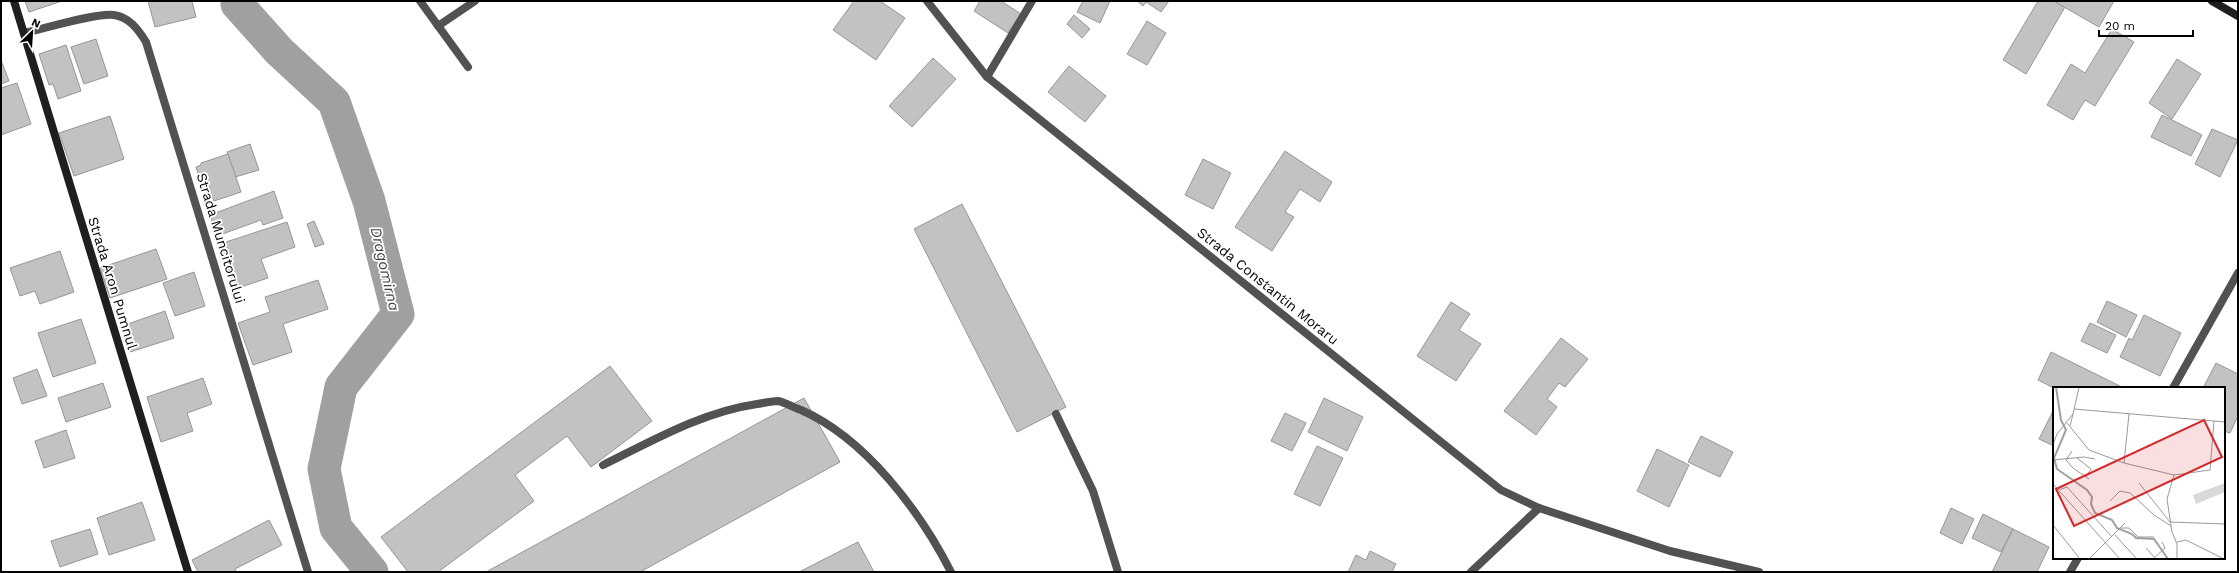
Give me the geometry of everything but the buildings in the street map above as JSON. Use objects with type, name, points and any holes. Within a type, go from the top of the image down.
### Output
[{"type":"street","name":"Strada Aron Pumnul","points":[[14,1],[188,572]]},
{"type":"street","points":[[420,1],[468,67]]},
{"type":"street","points":[[438,26],[475,1]]},
{"type":"street","name":"Strada Constantin Moraru","points":[[927,1],[987,77],[1502,490],[1539,508],[1670,551],[1759,572]]},
{"type":"street","points":[[987,77],[1032,1]]},
{"type":"street","points":[[2212,1],[2238,16]]},
{"type":"street","name":"Strada Muncitorului","points":[[24,33],[95,16],[114,14],[128,20],[138,29],[146,42],[308,572]]},
{"type":"street","points":[[2174,387],[2238,273]]},
{"type":"street","points":[[603,465],[684,426],[737,407],[779,401],[821,419],[855,445],[895,487],[934,538],[951,572]]},
{"type":"street","points":[[1056,414],[1093,491],[1118,572]]},
{"type":"street","points":[[1471,572],[1539,508]]},
{"type":"street","points":[[2070,572],[2077,559]]},
{"type":"waterway","name":"Dragomirna","points":[[237,1],[237,4],[279,51],[334,102],[369,201],[398,314],[341,387],[324,469],[336,528],[372,572]]}]
